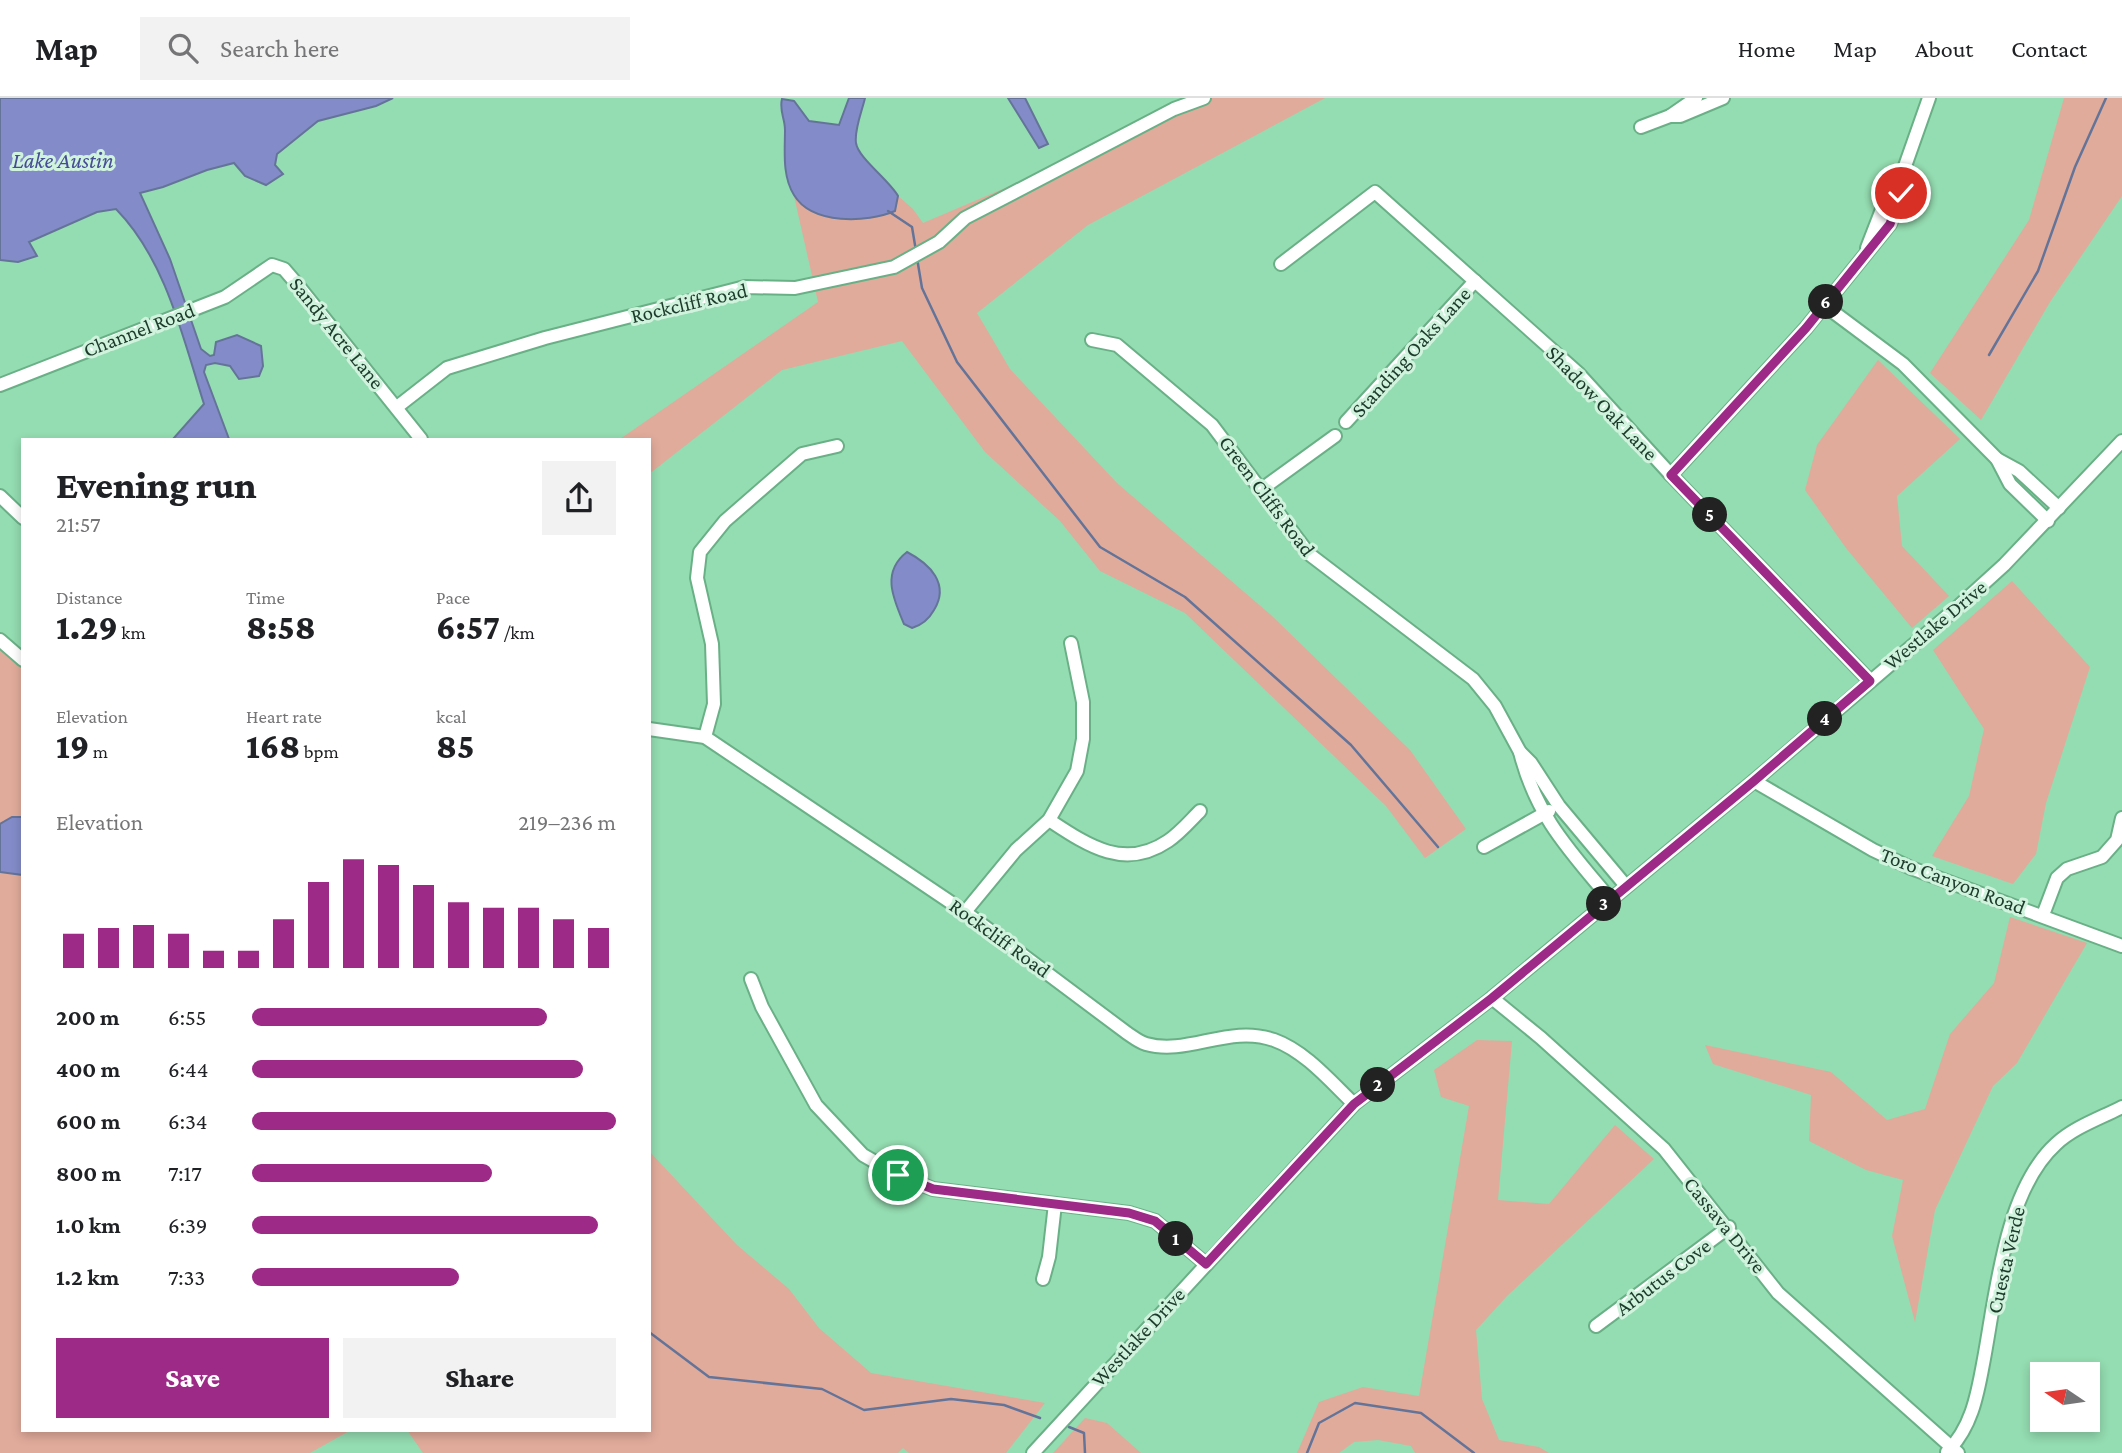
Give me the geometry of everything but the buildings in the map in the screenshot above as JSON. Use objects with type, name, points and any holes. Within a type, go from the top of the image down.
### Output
[{"type":"street","name":"Rockcliff Road","points":[[397,407],[447,368],[545,338],[745,287],[795,288],[894,267],[939,242],[965,218],[1174,109],[1204,98]]},
{"type":"street","points":[[1641,127],[1670,116],[1696,98]]},
{"type":"street","points":[[1670,116],[1680,116],[1723,98]]},
{"type":"street","points":[[1671,475],[1806,328],[1866,252],[1888,194],[1904,169],[1929,98]]},
{"type":"street","name":"Shadow Oak Lane","points":[[1281,264],[1375,191],[1578,373],[1671,475],[1870,681]]},
{"type":"street","name":"Sandy Acre Lane","points":[[272,265],[284,269],[397,407]]},
{"type":"street","name":"Channel Road","points":[[0,385],[225,298],[272,265]]},
{"type":"street","name":"Standing Oaks Lane","points":[[1346,422],[1475,281]]},
{"type":"street","points":[[1824,305],[1903,364],[1997,459],[2019,471],[2059,509]]},
{"type":"street","name":"Green Cliffs Road","points":[[1092,340],[1117,345],[1212,425],[1309,554],[1473,679],[1494,706],[1520,752],[1531,763],[1559,806],[1626,886]]},
{"type":"street","points":[[397,407],[420,438]]},
{"type":"street","points":[[1262,489],[1335,436]]},
{"type":"street","name":"Westlake Drive","points":[[1032,1453],[1354,1104],[1492,998],[1961,605],[2048,521],[2122,441]]},
{"type":"street","points":[[705,737],[715,704],[712,644],[697,578],[700,552],[725,521],[802,454],[837,446]]},
{"type":"street","points":[[1997,459],[2010,484],[2048,521]]},
{"type":"street","points":[[0,496],[21,516]]},
{"type":"street","points":[[0,640],[21,658]]},
{"type":"street","points":[[965,912],[1016,850],[1049,820],[1077,771],[1083,739],[1083,702],[1071,643]]},
{"type":"street","name":"Rockcliff Road","points":[[651,729],[705,737],[965,912],[1145,1044],[1177,1047],[1227,1035],[1274,1040],[1293,1050],[1321,1072],[1354,1104]]},
{"type":"street","name":"Green Cliffs Road","points":[[1520,752],[1526,778],[1544,814],[1558,836],[1610,899]]},
{"type":"street","name":"Toro Canyon Road","points":[[1754,781],[1901,863],[2122,946]]},
{"type":"street","points":[[1484,847],[1559,806]]},
{"type":"street","points":[[1049,820],[1084,843],[1110,854],[1139,854],[1168,841],[1200,811]]},
{"type":"street","points":[[2043,915],[2062,873],[2102,857],[2119,837],[2122,818]]},
{"type":"street","points":[[751,979],[762,1007],[816,1105],[863,1156],[898,1175],[933,1189],[1129,1213],[1155,1221],[1206,1264]]},
{"type":"street","name":"Cassava Drive","points":[[1492,998],[1541,1038],[1664,1149],[1729,1227],[1779,1293],[1952,1451]]},
{"type":"street","name":"Cuesta Verde","points":[[1952,1451],[1974,1410],[2010,1229],[2023,1189],[2042,1159],[2057,1143],[2122,1107]]},
{"type":"street","points":[[1043,1279],[1049,1257],[1055,1204]]},
{"type":"street","name":"Arbutus Cove","points":[[1596,1326],[1729,1227]]},
{"type":"shaded area","points":[[1190,98],[1325,98],[1088,225],[977,313],[1010,369],[1118,484],[1271,615],[1410,750],[1466,829],[1425,858],[1386,806],[1185,613],[1100,571],[1060,521],[985,452],[902,341],[782,370],[651,472],[651,438],[621,438],[818,302],[794,196],[830,215],[855,219],[881,216],[895,211],[898,196],[913,209],[923,223],[1059,165]]},
{"type":"shaded area","points":[[2064,98],[2122,98],[2122,196],[2050,302],[1981,420],[1930,373],[2029,220]]},
{"type":"shaded area","points":[[1878,360],[1960,439],[1897,496],[1902,546],[1949,596],[1912,628],[1846,548],[1805,490],[1817,445]]},
{"type":"shaded area","points":[[2012,581],[2090,667],[2046,803],[2036,854],[2013,884],[1932,856],[1969,796],[1984,729],[1933,650]]},
{"type":"shaded area","points":[[0,647],[21,666],[21,1432],[347,1432],[310,1453],[0,1453]]},
{"type":"shaded area","points":[[2010,917],[2087,943],[2017,1063],[1993,1086],[1935,1210],[1915,1322],[1892,1236],[1903,1180],[1866,1170],[1809,1141],[1811,1095],[1713,1064],[1705,1045],[1831,1072],[1887,1120],[1925,1109],[1950,1034],[1994,983]]},
{"type":"shaded area","points":[[1477,1040],[1512,1041],[1498,1200],[1549,1204],[1615,1125],[1654,1159],[1507,1296],[1476,1330],[1482,1399],[1499,1440],[1539,1447],[1549,1453],[1415,1453],[1411,1446],[1378,1440],[1354,1442],[1339,1453],[1297,1453],[1319,1402],[1363,1387],[1419,1396],[1469,1106],[1441,1097],[1434,1070]]},
{"type":"shaded area","points":[[651,1153],[737,1245],[789,1289],[819,1328],[871,1373],[1045,1403],[1006,1453],[909,1453],[903,1448],[898,1453],[423,1453],[408,1432],[651,1432]]},
{"type":"shaded area","points":[[1085,1418],[1107,1423],[1141,1453],[1053,1453]]},
{"type":"water","name":"Lake Austin","points":[[0,98],[393,98],[376,106],[318,121],[277,154],[275,165],[283,174],[266,185],[245,176],[234,163],[140,193],[170,259],[201,349],[210,356],[214,355],[216,342],[237,335],[261,346],[263,366],[259,376],[239,379],[230,366],[215,363],[206,365],[204,372],[229,438],[174,438],[204,404],[180,327],[160,276],[133,229],[116,209],[97,212],[29,242],[37,256],[18,262],[0,260]]},
{"type":"water","points":[[849,98],[865,98],[857,126],[856,143],[862,155],[898,196],[895,211],[870,218],[841,219],[826,216],[802,205],[790,188],[785,163],[782,99],[794,101],[809,121],[839,125]]},
{"type":"water","points":[[1008,98],[1025,98],[1048,144],[1039,148]]},
{"type":"water","points":[[907,552],[930,569],[939,583],[940,592],[930,616],[912,628],[904,624],[892,586],[894,568]]},
{"type":"water","points":[[12,817],[21,817],[21,875],[0,872],[0,824]]},
{"type":"waterway","points":[[1989,355],[2038,271],[2075,167],[2106,98]]},
{"type":"waterway","points":[[888,211],[912,227],[916,251]]},
{"type":"waterway","points":[[917,258],[922,288],[957,362],[1100,547],[1185,597],[1351,745],[1438,847]]},
{"type":"waterway","points":[[651,1334],[709,1377],[822,1389],[864,1410],[951,1399],[1004,1405],[1040,1418]]},
{"type":"waterway","points":[[1307,1453],[1319,1423],[1355,1403],[1421,1413],[1474,1453]]},
{"type":"waterway","points":[[1069,1427],[1084,1433],[1085,1453]]},
{"type":"route","points":[[898,1175],[933,1189],[1129,1213],[1155,1221],[1206,1264],[1354,1104],[1492,998],[1870,681],[1671,475],[1806,328],[1890,224],[1901,193]]}]
